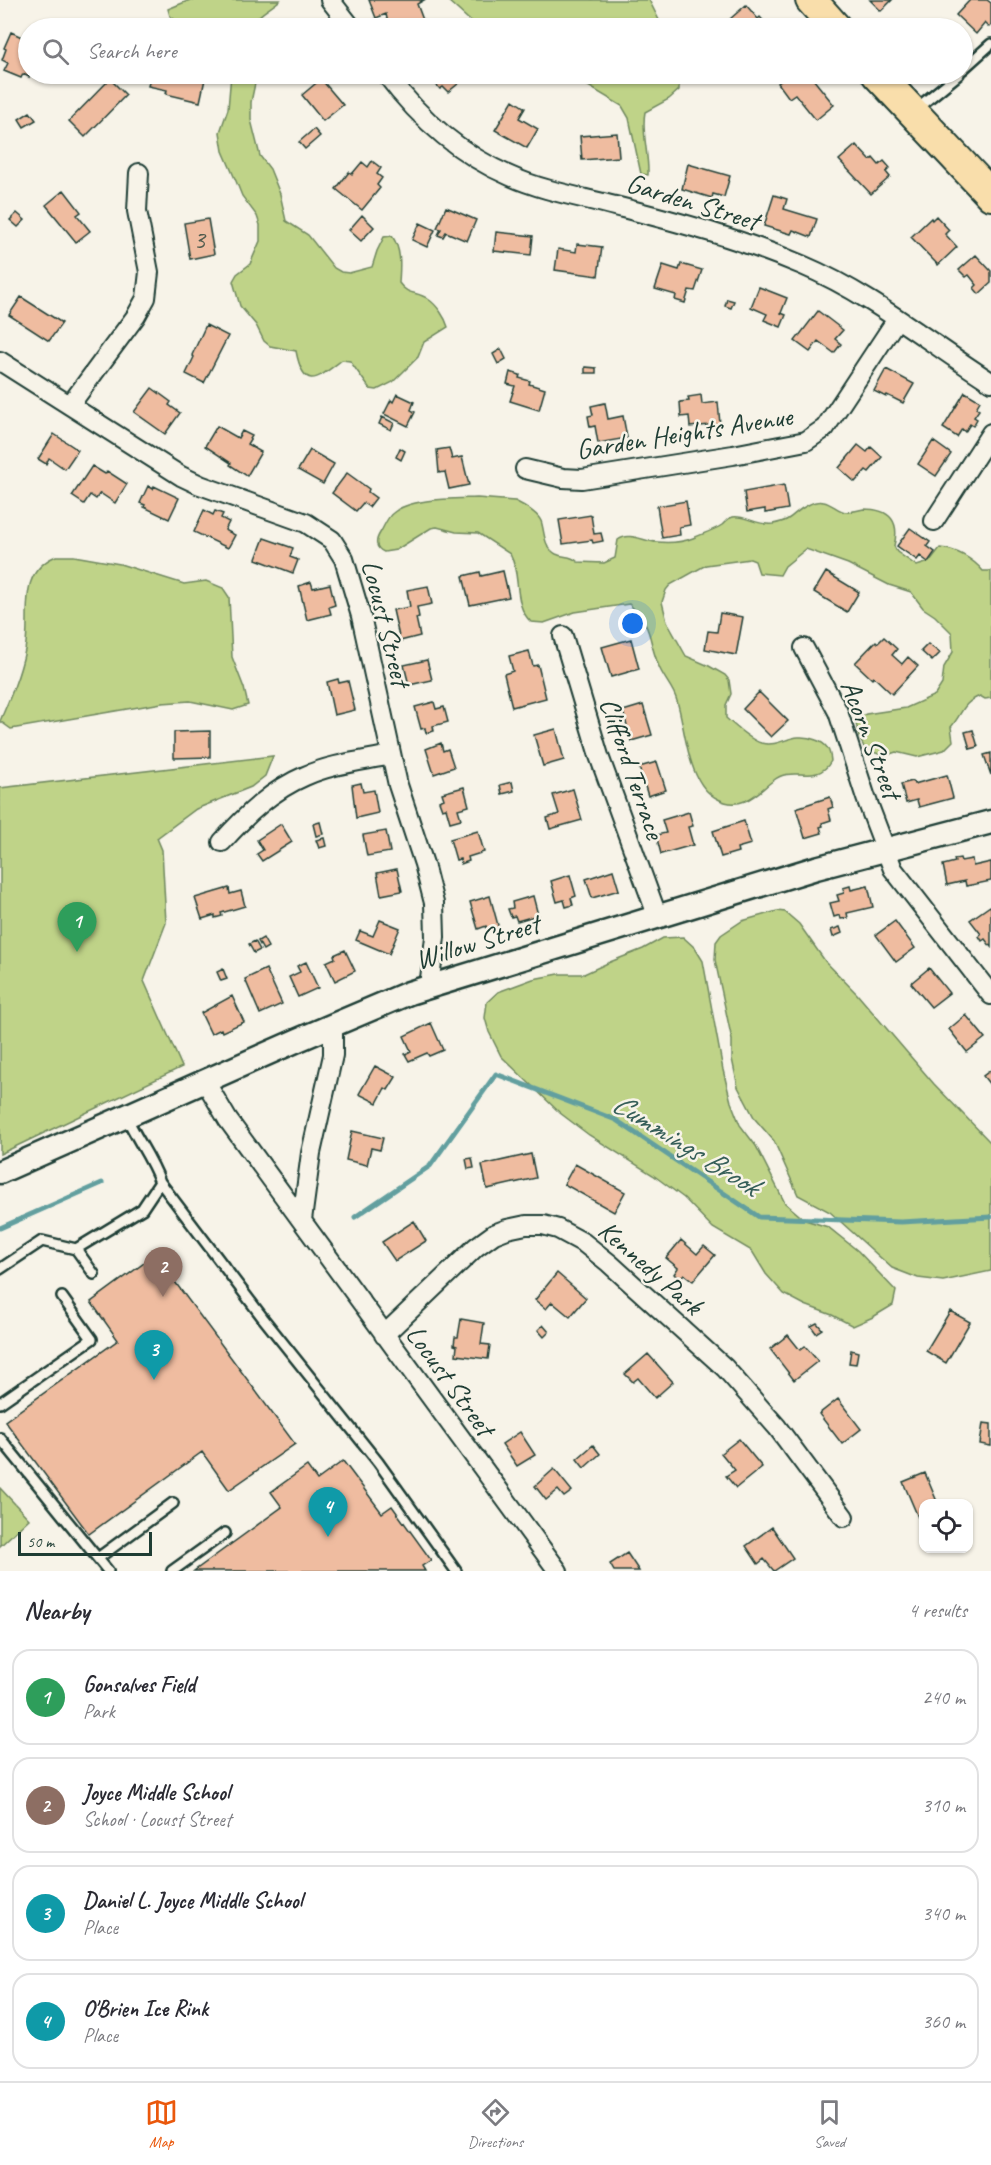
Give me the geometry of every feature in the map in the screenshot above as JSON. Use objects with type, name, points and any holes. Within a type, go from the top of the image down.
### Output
[{"type":"main road","points":[[811,0],[827,18]]},
{"type":"main road","points":[[886,84],[991,195]]},
{"type":"street","points":[[330,0],[344,18]]},
{"type":"street","name":"Garden Street","points":[[394,84],[425,121],[471,155],[502,173],[532,184],[690,225],[748,244],[836,281],[870,300],[991,382]]},
{"type":"street","points":[[70,405],[136,316],[146,298],[149,272],[137,211],[139,173]]},
{"type":"street","name":"Garden Heights Avenue","points":[[525,469],[563,478],[582,479],[806,441],[825,428],[897,319]]},
{"type":"street","name":"Locust Street","points":[[0,361],[181,476],[200,485],[297,519],[332,540],[344,559],[350,577],[391,755],[430,883],[434,903],[435,937],[429,987]]},
{"type":"street","points":[[934,521],[991,433]]},
{"type":"street","name":"Clifford Terrace","points":[[563,636],[599,756],[637,866],[657,915]]},
{"type":"street","name":"Acorn Street","points":[[804,648],[838,712],[866,798],[898,876],[991,995]]},
{"type":"street","points":[[222,842],[252,809],[299,779],[326,768],[391,755]]},
{"type":"street","name":"Willow Street","points":[[0,1172],[333,1025],[429,987],[657,915],[816,868],[991,822]]},
{"type":"street","points":[[302,1220],[310,1153],[333,1055],[333,1025]]},
{"type":"street","name":"Locust Street","points":[[205,1081],[228,1120],[558,1571]]},
{"type":"street","name":"Kennedy Park","points":[[384,1335],[476,1247],[494,1234],[507,1228],[526,1225],[543,1225],[558,1229],[584,1243],[609,1263],[724,1368],[777,1427],[844,1517]]},
{"type":"lane","points":[[973,61],[991,44]]},
{"type":"lane","points":[[912,112],[947,84]]},
{"type":"lane","points":[[126,1116],[137,1140],[154,1166],[160,1182],[263,1318],[378,1462],[456,1571]]},
{"type":"lane","points":[[76,1249],[142,1209],[160,1182]]},
{"type":"lane","points":[[0,1269],[42,1241],[76,1249],[94,1274]]},
{"type":"lane","points":[[0,1403],[92,1339],[62,1297]]},
{"type":"lane","points":[[0,1438],[108,1571]]},
{"type":"lane","points":[[98,1558],[173,1503]]},
{"type":"lane","points":[[172,1571],[225,1533]]},
{"type":"green space","points":[[190,0],[280,0],[257,18],[173,18],[168,9]]},
{"type":"green space","points":[[447,0],[649,0],[658,18],[467,18]]},
{"type":"green space","points":[[230,84],[255,84],[251,102],[251,120],[260,156],[270,169],[280,194],[286,221],[308,235],[334,268],[349,273],[372,267],[384,237],[392,236],[399,253],[399,283],[409,292],[431,302],[445,319],[448,327],[424,342],[418,357],[393,382],[377,390],[370,389],[350,361],[342,360],[319,376],[307,377],[299,364],[296,351],[270,346],[240,306],[233,281],[237,274],[250,264],[260,241],[260,225],[257,216],[242,196],[223,151],[220,132],[228,109]]},
{"type":"green space","points":[[585,84],[679,84],[679,90],[669,99],[645,112],[648,175],[641,174],[629,118],[622,106]]},
{"type":"green space","points":[[477,498],[515,501],[539,518],[547,543],[556,554],[573,558],[578,562],[604,563],[615,558],[618,540],[627,537],[652,542],[680,541],[693,538],[722,525],[728,519],[738,517],[773,524],[790,518],[815,502],[825,502],[846,512],[864,509],[881,511],[891,518],[894,524],[896,538],[894,546],[897,552],[917,566],[929,562],[940,548],[964,555],[983,571],[991,571],[991,698],[985,699],[980,696],[966,705],[951,727],[953,741],[944,750],[917,757],[896,752],[884,756],[865,749],[859,737],[855,719],[866,714],[906,708],[935,695],[942,684],[944,667],[953,652],[952,633],[923,608],[911,592],[889,585],[848,564],[806,549],[785,566],[780,575],[759,573],[755,561],[750,559],[706,565],[670,585],[662,602],[667,622],[686,656],[709,666],[725,675],[729,680],[731,694],[726,705],[726,718],[747,736],[769,744],[807,737],[823,743],[830,754],[831,761],[819,772],[781,776],[745,801],[725,802],[708,792],[700,782],[689,756],[676,697],[660,669],[647,627],[629,604],[575,612],[544,623],[531,622],[521,607],[516,571],[510,554],[478,533],[456,532],[437,527],[431,528],[396,550],[384,552],[377,546],[377,539],[387,520],[401,508],[433,500]]},
{"type":"green space","points":[[56,556],[74,556],[120,564],[184,584],[206,581],[223,588],[229,597],[232,657],[248,705],[233,710],[190,701],[162,703],[11,729],[0,721],[18,677],[25,650],[30,584],[35,573],[43,564]]},
{"type":"green space","points":[[273,756],[265,776],[251,787],[196,809],[157,838],[162,850],[166,923],[144,981],[182,1067],[0,1154],[0,788]]},
{"type":"green space","points":[[777,911],[785,912],[799,924],[825,961],[857,994],[934,1084],[991,1143],[991,1271],[943,1281],[918,1278],[892,1268],[830,1212],[798,1195],[774,1141],[755,1119],[738,1087],[732,1059],[732,1040],[715,960],[716,942],[721,935],[742,921]]},
{"type":"green space","points":[[683,937],[695,948],[703,961],[723,1070],[731,1102],[740,1125],[756,1146],[785,1203],[805,1220],[828,1227],[858,1251],[896,1291],[893,1305],[873,1317],[853,1326],[784,1294],[766,1274],[752,1251],[713,1228],[684,1198],[560,1113],[501,1056],[489,1032],[485,1018],[487,1002],[498,992],[533,979],[559,974],[584,974],[663,938]]},
{"type":"green space","points":[[0,1488],[29,1519],[0,1546]]},
{"type":"building","points":[[369,0],[424,0],[417,4],[422,18],[387,18],[386,14],[376,18]]},
{"type":"building","points":[[870,0],[892,0],[881,11]]},
{"type":"building","points":[[970,0],[987,0],[991,3],[991,25],[989,27],[985,23],[976,34],[973,31],[973,18],[959,18],[956,15]]},
{"type":"building","points":[[746,5],[757,18],[731,18]]},
{"type":"building","points":[[11,32],[18,35],[18,77],[4,71],[8,63],[2,60],[6,49],[4,48]]},
{"type":"building","points":[[105,84],[115,84],[126,95],[85,137],[69,121]]},
{"type":"building","points":[[148,84],[204,84],[200,102],[166,94],[167,90],[148,86]]},
{"type":"building","points":[[315,84],[325,84],[343,105],[323,121],[302,95]]},
{"type":"building","points":[[436,84],[458,84],[448,92],[443,87],[440,89]]},
{"type":"building","points":[[779,84],[817,84],[834,105],[816,120],[795,94],[789,98]]},
{"type":"building","points":[[513,100],[525,108],[519,118],[538,129],[527,148],[495,130]]},
{"type":"building","points":[[30,112],[36,120],[24,127],[19,119]]},
{"type":"building","points":[[314,129],[320,136],[305,149],[299,142]]},
{"type":"building","points":[[617,133],[619,157],[582,160],[580,136]]},
{"type":"building","points":[[856,145],[870,160],[873,158],[879,165],[884,161],[890,168],[886,172],[890,177],[871,194],[839,160]]},
{"type":"building","points":[[372,161],[381,168],[377,174],[382,178],[377,185],[380,188],[362,210],[336,189],[349,172],[352,174],[362,162],[368,167]]},
{"type":"building","points":[[688,164],[730,176],[724,197],[713,194],[712,198],[682,189]]},
{"type":"building","points":[[64,190],[81,212],[77,215],[90,231],[76,242],[46,205]]},
{"type":"building","points":[[774,195],[787,199],[784,209],[817,219],[811,237],[793,230],[791,234],[764,226]]},
{"type":"building","points":[[446,207],[476,220],[467,241],[446,232],[443,237],[438,235],[441,229],[437,228]]},
{"type":"building","points":[[17,213],[25,220],[18,227],[10,220]]},
{"type":"building","points":[[362,215],[374,227],[361,241],[349,230]]},
{"type":"building","points":[[936,216],[949,230],[945,234],[957,247],[938,265],[911,237]]},
{"type":"building","points":[[208,219],[214,254],[190,259],[184,223]]},
{"type":"building","points":[[420,223],[435,230],[427,247],[412,240]]},
{"type":"building","points":[[496,232],[533,236],[531,255],[494,251]]},
{"type":"building","points":[[577,244],[602,247],[598,276],[555,270],[558,249],[576,252]]},
{"type":"building","points":[[976,255],[991,271],[991,283],[979,294],[974,288],[977,285],[969,275],[966,277],[959,270]]},
{"type":"building","points":[[681,264],[702,270],[695,291],[689,290],[685,303],[675,300],[676,295],[655,289],[663,265],[679,270]]},
{"type":"building","points":[[759,287],[787,298],[781,313],[786,315],[781,327],[764,320],[767,314],[751,307]]},
{"type":"building","points":[[21,297],[62,323],[49,341],[9,315]]},
{"type":"building","points":[[727,299],[734,301],[731,308],[725,306]]},
{"type":"building","points":[[818,311],[843,330],[835,339],[841,344],[834,353],[818,341],[810,352],[795,341]]},
{"type":"building","points":[[206,325],[228,336],[204,383],[186,374]]},
{"type":"building","points":[[501,349],[506,359],[498,364],[493,354]]},
{"type":"building","points":[[585,367],[596,368],[596,373],[585,373]]},
{"type":"building","points":[[886,369],[914,384],[903,403],[874,391]]},
{"type":"building","points":[[510,372],[530,381],[529,384],[545,389],[539,410],[510,401],[515,386],[507,384]]},
{"type":"building","points":[[152,388],[171,402],[169,405],[180,413],[165,434],[134,412]]},
{"type":"building","points":[[965,392],[980,401],[976,408],[979,410],[974,417],[977,419],[973,426],[970,424],[965,432],[962,429],[957,437],[943,428]]},
{"type":"building","points":[[397,394],[414,402],[411,410],[415,412],[408,426],[384,414]]},
{"type":"building","points":[[701,395],[702,404],[718,402],[720,424],[690,427],[689,416],[681,417],[680,402],[689,401],[688,397]]},
{"type":"building","points":[[605,403],[608,419],[623,416],[627,438],[598,443],[595,426],[590,427],[588,416],[593,415],[591,406]]},
{"type":"building","points":[[382,417],[394,423],[391,430],[379,424]]},
{"type":"building","points":[[217,426],[238,438],[242,431],[252,436],[247,444],[261,452],[247,476],[205,446]]},
{"type":"building","points":[[54,434],[78,450],[65,469],[49,458],[46,464],[38,459]]},
{"type":"building","points":[[933,441],[951,454],[936,476],[918,464]]},
{"type":"building","points":[[858,445],[867,452],[871,447],[882,457],[869,472],[866,470],[855,482],[839,468]]},
{"type":"building","points":[[400,448],[405,451],[401,460],[396,457]]},
{"type":"building","points":[[449,448],[452,459],[462,457],[469,485],[449,489],[445,472],[439,473],[437,450]]},
{"type":"building","points":[[310,450],[334,464],[323,484],[298,470]]},
{"type":"building","points":[[92,466],[105,474],[107,471],[127,484],[115,503],[100,493],[96,499],[90,495],[84,504],[72,496]]},
{"type":"building","points":[[347,473],[369,489],[368,492],[376,498],[369,507],[363,503],[356,511],[332,493]]},
{"type":"building","points":[[784,485],[788,509],[765,513],[765,509],[747,512],[744,492]]},
{"type":"building","points":[[148,486],[153,489],[154,486],[179,498],[169,519],[140,503]]},
{"type":"building","points":[[686,501],[690,525],[679,527],[680,535],[662,538],[657,506]]},
{"type":"building","points":[[204,510],[213,515],[215,511],[223,514],[221,518],[229,522],[225,530],[235,535],[228,548],[194,532]]},
{"type":"building","points":[[591,515],[594,534],[601,533],[603,541],[593,543],[592,540],[563,544],[559,520]]},
{"type":"building","points":[[910,528],[930,542],[927,546],[935,552],[928,562],[920,556],[917,560],[897,546]]},
{"type":"building","points":[[264,538],[293,548],[290,557],[298,560],[293,573],[256,559]]},
{"type":"building","points":[[503,571],[509,597],[470,605],[463,576],[480,572],[481,576]]},
{"type":"building","points":[[826,572],[859,592],[847,612],[814,592]]},
{"type":"building","points":[[311,582],[313,588],[330,584],[335,605],[329,607],[331,614],[307,620],[299,586]]},
{"type":"building","points":[[428,586],[432,604],[417,607],[419,617],[416,618],[420,636],[400,641],[393,610],[410,607],[407,590]]},
{"type":"building","points":[[720,613],[743,617],[736,655],[705,649],[708,631],[717,632]]},
{"type":"building","points":[[884,637],[897,649],[892,655],[902,664],[908,657],[918,666],[892,694],[855,663],[876,641],[878,643]]},
{"type":"building","points":[[631,639],[639,669],[611,677],[602,647]]},
{"type":"building","points":[[928,644],[940,653],[932,661],[921,651]]},
{"type":"building","points":[[529,651],[533,666],[538,665],[546,698],[512,707],[504,674],[513,671],[509,656]]},
{"type":"building","points":[[427,660],[432,680],[409,685],[404,665]]},
{"type":"building","points":[[338,679],[339,683],[348,681],[355,710],[334,715],[327,682]]},
{"type":"building","points":[[759,692],[788,721],[771,737],[743,709]]},
{"type":"building","points":[[434,702],[436,709],[444,707],[448,722],[433,726],[434,731],[426,733],[425,728],[421,729],[415,707]]},
{"type":"building","points":[[643,705],[652,735],[631,741],[623,711]]},
{"type":"building","points":[[556,729],[564,760],[543,766],[534,735]]},
{"type":"building","points":[[973,730],[978,747],[970,749],[965,732]]},
{"type":"building","points":[[210,731],[210,757],[174,758],[174,732]]},
{"type":"building","points":[[441,743],[443,751],[448,749],[454,767],[434,774],[426,749]]},
{"type":"building","points":[[991,753],[991,775],[984,755]]},
{"type":"building","points":[[657,762],[666,790],[648,796],[639,767]]},
{"type":"building","points":[[947,775],[953,798],[919,807],[917,800],[906,803],[901,784],[913,781],[914,784]]},
{"type":"building","points":[[512,782],[514,791],[502,794],[500,785]]},
{"type":"building","points":[[361,783],[363,792],[374,790],[378,813],[356,818],[352,785]]},
{"type":"building","points":[[464,787],[469,806],[458,809],[461,819],[450,822],[446,808],[442,809],[439,801],[444,799],[442,793]]},
{"type":"building","points":[[573,789],[582,820],[550,829],[547,818],[559,814],[553,795]]},
{"type":"building","points":[[830,797],[833,807],[828,809],[831,820],[822,823],[823,826],[820,827],[822,833],[805,838],[796,808]]},
{"type":"building","points":[[689,812],[693,826],[688,827],[693,845],[661,854],[656,835],[666,833],[662,820]]},
{"type":"building","points":[[744,821],[751,844],[737,848],[738,852],[721,857],[713,831]]},
{"type":"building","points":[[320,822],[323,834],[316,836],[313,824]]},
{"type":"building","points":[[281,824],[292,842],[262,861],[257,854],[263,850],[257,840]]},
{"type":"building","points":[[386,831],[390,852],[367,856],[363,835]]},
{"type":"building","points":[[478,831],[484,852],[468,857],[469,861],[461,864],[460,859],[456,860],[450,839]]},
{"type":"building","points":[[324,838],[326,846],[319,848],[316,840]]},
{"type":"building","points":[[960,858],[961,861],[972,859],[973,866],[991,862],[991,881],[966,886],[965,881],[947,885],[943,865]]},
{"type":"building","points":[[397,869],[402,891],[381,895],[377,873]]},
{"type":"building","points":[[613,870],[619,890],[592,898],[586,879]]},
{"type":"building","points":[[570,875],[576,896],[571,898],[573,905],[566,907],[564,900],[557,902],[551,881]]},
{"type":"building","points":[[850,886],[851,890],[868,886],[873,907],[847,913],[848,918],[841,919],[840,915],[834,917],[830,903],[839,901],[837,895],[844,893],[843,888]]},
{"type":"building","points":[[229,888],[230,894],[241,891],[245,906],[221,913],[222,916],[215,918],[215,915],[202,919],[195,898]]},
{"type":"building","points":[[490,896],[499,929],[487,932],[486,926],[478,929],[470,902]]},
{"type":"building","points":[[533,896],[538,915],[517,921],[515,916],[511,917],[508,909],[513,908],[512,902]]},
{"type":"building","points":[[990,906],[991,947],[985,939],[982,941],[979,936],[981,934],[970,920]]},
{"type":"building","points":[[380,920],[400,928],[389,954],[356,940],[360,931],[373,936]]},
{"type":"building","points":[[895,921],[915,948],[896,962],[876,935]]},
{"type":"building","points":[[840,927],[842,933],[833,937],[831,930]]},
{"type":"building","points":[[263,938],[268,947],[263,950],[258,941]]},
{"type":"building","points":[[255,941],[260,950],[254,953],[249,944]]},
{"type":"building","points":[[345,950],[355,971],[335,981],[326,962]]},
{"type":"building","points":[[306,962],[318,988],[298,997],[289,977],[300,972],[297,966]]},
{"type":"building","points":[[929,968],[949,993],[931,1007],[911,983]]},
{"type":"building","points":[[223,969],[227,979],[221,981],[217,972]]},
{"type":"building","points":[[266,969],[282,1004],[260,1014],[245,979]]},
{"type":"building","points":[[232,996],[244,1022],[222,1032],[221,1029],[211,1034],[201,1013]]},
{"type":"building","points":[[966,1015],[985,1038],[967,1052],[949,1029]]},
{"type":"building","points":[[431,1023],[443,1050],[429,1056],[427,1053],[409,1061],[405,1054],[411,1051],[404,1036]]},
{"type":"building","points":[[375,1066],[396,1077],[388,1090],[385,1088],[377,1103],[359,1094]]},
{"type":"building","points":[[991,1070],[991,1086],[983,1076]]},
{"type":"building","points":[[352,1131],[383,1138],[380,1150],[371,1148],[367,1165],[346,1160]]},
{"type":"building","points":[[531,1154],[536,1178],[487,1189],[482,1165]]},
{"type":"building","points":[[472,1158],[474,1168],[468,1169],[466,1159]]},
{"type":"building","points":[[575,1164],[625,1192],[614,1212],[564,1184]]},
{"type":"building","points":[[414,1221],[426,1241],[395,1261],[382,1242]]},
{"type":"building","points":[[681,1240],[697,1254],[704,1246],[715,1255],[693,1281],[684,1274],[679,1279],[674,1274],[678,1268],[666,1258]]},
{"type":"building","points":[[155,1255],[295,1444],[229,1490],[202,1452],[89,1534],[5,1421],[118,1340],[91,1302]]},
{"type":"building","points":[[557,1273],[586,1298],[570,1317],[552,1302],[546,1309],[535,1300]]},
{"type":"building","points":[[950,1311],[970,1322],[946,1363],[926,1351]]},
{"type":"building","points":[[461,1319],[484,1323],[481,1344],[490,1345],[488,1359],[456,1355],[455,1337],[458,1337]]},
{"type":"building","points":[[817,1323],[822,1329],[816,1333],[811,1326]]},
{"type":"building","points":[[543,1325],[549,1332],[544,1337],[538,1330]]},
{"type":"building","points":[[788,1335],[800,1350],[805,1346],[818,1361],[794,1380],[770,1349]]},
{"type":"building","points":[[851,1350],[858,1352],[856,1364],[849,1363]]},
{"type":"building","points":[[648,1354],[673,1382],[655,1398],[638,1378],[633,1382],[625,1374]]},
{"type":"building","points":[[838,1399],[861,1429],[842,1444],[819,1414]]},
{"type":"building","points":[[983,1423],[991,1424],[991,1446],[980,1444]]},
{"type":"building","points":[[520,1432],[535,1455],[517,1466],[502,1444]]},
{"type":"building","points":[[739,1439],[762,1467],[736,1488],[726,1476],[735,1470],[721,1453]]},
{"type":"building","points":[[593,1445],[600,1454],[584,1468],[577,1459]]},
{"type":"building","points":[[343,1461],[382,1513],[392,1506],[431,1560],[422,1566],[425,1571],[194,1571],[282,1507],[271,1492],[307,1466],[317,1480]]},
{"type":"building","points":[[554,1469],[572,1491],[564,1497],[558,1490],[546,1500],[535,1486]]},
{"type":"building","points":[[925,1473],[936,1499],[919,1499],[919,1517],[918,1517],[903,1482]]},
{"type":"building","points":[[772,1527],[793,1558],[774,1571],[764,1559],[758,1564],[746,1546]]},
{"type":"building","points":[[627,1553],[639,1571],[614,1571],[610,1564]]},
{"type":"waterway","name":"Cummings Brook","points":[[355,1217],[430,1166],[496,1074],[616,1120],[759,1217],[901,1222],[991,1217]]},
{"type":"waterway","name":"Cummings Brook","points":[[0,1228],[102,1183]]},
{"type":"place","name":"Gonsalves Field","points":[[77,952]]},
{"type":"place","name":"Joyce Middle School","points":[[163,1297]]},
{"type":"place","name":"Daniel L. Joyce Middle School","points":[[154,1380]]},
{"type":"place","name":"O'Brien Ice Rink","points":[[328,1537]]}]
